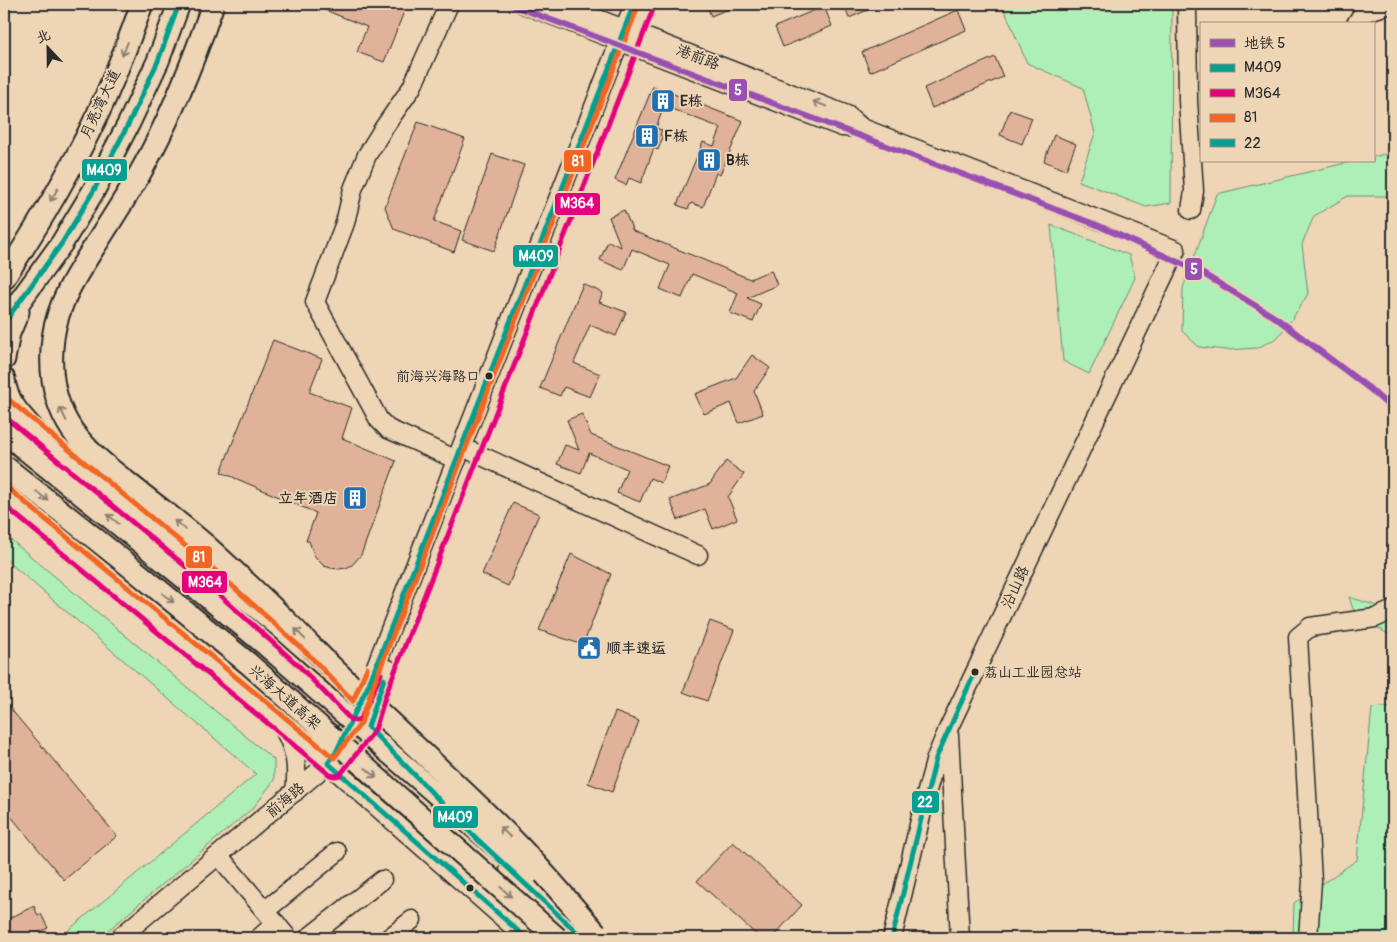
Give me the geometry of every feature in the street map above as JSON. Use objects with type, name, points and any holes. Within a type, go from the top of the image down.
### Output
[{"type":"main road","name":"月亮湾大道","points":[[4,278],[26,244],[76,155],[106,96],[142,4]]},
{"type":"main road","points":[[4,323],[62,243],[99,182],[158,61],[179,4]]},
{"type":"main road","points":[[213,4],[195,56],[161,134],[117,212],[72,280],[62,304],[56,321],[53,340],[52,373],[61,411],[72,429],[96,458],[209,549],[266,601],[333,668],[518,845],[594,936]]},
{"type":"main road","points":[[4,359],[9,333],[31,286]]},
{"type":"main road","points":[[4,379],[8,396],[16,410],[34,430]]},
{"type":"main road","name":"兴海大道高架","points":[[4,432],[266,645],[594,936]]},
{"type":"main road","name":"兴海大道高架","points":[[4,466],[249,664],[558,938]]},
{"type":"street","points":[[449,4],[412,87],[367,156],[353,189],[346,223],[315,302],[379,420],[395,432],[456,460]]},
{"type":"street","name":"港前路","points":[[523,4],[628,37]]},
{"type":"street","name":"港前路","points":[[559,4],[628,37],[842,127],[862,128],[1176,250]]},
{"type":"street","name":"前海路","points":[[134,938],[224,862],[331,766],[368,727],[379,692],[473,452],[628,37],[634,4]]},
{"type":"street","name":"前海路","points":[[119,938],[295,792],[331,766],[369,684],[456,460],[628,37],[647,4]]},
{"type":"street","points":[[1187,4],[1195,98],[1194,191],[1191,210]]},
{"type":"street","points":[[1357,22],[1363,13],[1390,4]]},
{"type":"street","name":"沿山路","points":[[892,938],[936,758],[1034,545],[1176,250]]},
{"type":"street","points":[[4,406],[231,595],[304,661],[475,837],[594,936]]},
{"type":"street","points":[[473,452],[698,555]]},
{"type":"street","points":[[4,495],[278,721],[526,938]]},
{"type":"street","points":[[1308,938],[1312,881],[1298,637],[1310,627],[1375,618],[1393,610]]},
{"type":"street","points":[[278,721],[290,741],[295,758],[297,776],[295,792]]},
{"type":"street","points":[[949,727],[960,938]]},
{"type":"street","points":[[258,938],[271,917],[337,852]]},
{"type":"street","points":[[224,862],[288,938]]},
{"type":"street","points":[[308,938],[382,880]]},
{"type":"street","points":[[389,938],[412,920]]},
{"type":"green space","points":[[1002,4],[1172,4],[1171,203],[1146,207],[1079,181],[1095,133],[1083,88],[1027,63]]},
{"type":"green space","points":[[1393,152],[1393,196],[1348,196],[1314,216],[1302,244],[1308,294],[1277,338],[1257,348],[1226,350],[1199,347],[1182,331],[1183,288],[1217,194],[1350,162],[1374,162],[1374,157]]},
{"type":"green space","points":[[1051,225],[1129,255],[1135,278],[1089,374],[1063,361]]},
{"type":"green space","points":[[4,534],[274,760],[274,780],[254,807],[99,938],[59,938],[256,774],[4,558]]},
{"type":"green space","points":[[1349,597],[1393,611],[1393,637],[1365,620],[1353,609]]},
{"type":"green space","points":[[1393,706],[1393,938],[1293,938],[1294,903],[1357,860],[1372,708]]},
{"type":"building","points":[[310,4],[407,4],[384,62],[357,52],[367,27]]},
{"type":"building","points":[[706,4],[740,4],[711,16]]},
{"type":"building","points":[[843,4],[882,4],[849,18]]},
{"type":"building","points":[[824,6],[832,26],[783,47],[775,27]]},
{"type":"building","points":[[958,10],[966,30],[870,72],[862,52]]},
{"type":"building","points":[[995,57],[1003,77],[932,108],[924,88]]},
{"type":"building","points":[[653,86],[743,121],[720,175],[716,173],[703,207],[691,203],[688,209],[677,205],[703,142],[714,146],[721,128],[664,106],[656,128],[662,130],[660,135],[663,137],[658,150],[654,148],[641,183],[629,178],[626,185],[615,180]]},
{"type":"building","points":[[1010,110],[1032,118],[1022,144],[1000,135]]},
{"type":"building","points":[[418,122],[465,139],[434,221],[461,231],[454,252],[394,229],[385,207]]},
{"type":"building","points":[[1054,135],[1076,144],[1066,170],[1044,161]]},
{"type":"building","points":[[492,154],[524,165],[494,251],[462,240]]},
{"type":"building","points":[[624,210],[633,231],[750,279],[771,270],[777,285],[747,298],[761,304],[753,322],[730,313],[738,293],[692,274],[682,298],[660,289],[670,265],[632,249],[623,270],[600,260],[608,241],[621,247],[609,217]]},
{"type":"building","points":[[583,284],[603,293],[599,302],[626,312],[616,336],[590,325],[574,363],[600,374],[590,397],[564,387],[560,396],[540,388]]},
{"type":"building","points":[[273,340],[322,359],[309,392],[352,408],[342,438],[396,461],[361,555],[352,565],[346,568],[339,569],[324,566],[314,555],[309,541],[306,541],[316,513],[221,472]]},
{"type":"building","points":[[752,355],[770,368],[754,391],[763,414],[739,423],[731,403],[704,414],[695,394],[736,378]]},
{"type":"building","points":[[582,414],[591,435],[668,466],[661,483],[650,478],[640,502],[617,493],[627,469],[589,453],[581,473],[557,464],[565,445],[579,450],[567,420]]},
{"type":"building","points":[[726,461],[744,474],[728,497],[737,519],[713,529],[705,509],[678,520],[670,500],[710,484]]},
{"type":"building","points":[[513,503],[539,514],[508,586],[482,574]]},
{"type":"building","points":[[571,554],[611,574],[583,645],[539,630]]},
{"type":"building","points":[[710,621],[734,630],[707,701],[683,692]]},
{"type":"building","points":[[4,701],[117,836],[64,880],[4,808]]},
{"type":"building","points":[[615,712],[639,721],[612,792],[588,783]]},
{"type":"building","points":[[733,842],[802,905],[772,938],[760,938],[697,881]]},
{"type":"building","points":[[34,906],[38,916],[41,914],[48,928],[27,938],[4,938],[4,921]]},
{"type":"metro line","name":"5","points":[[509,4],[1097,225],[1200,272],[1276,318],[1370,389],[1393,410]]},
{"type":"transit line","name":"M409","points":[[4,323],[62,243],[94,190],[129,123],[158,61],[179,4]]},
{"type":"transit line","name":"M409","points":[[526,938],[328,763],[335,754],[369,684],[634,4]]},
{"type":"transit line","name":"81","points":[[9,489],[334,758],[361,723],[372,689],[639,4]]},
{"type":"transit line","name":"M364","points":[[4,505],[330,775],[340,775],[375,730],[386,694],[654,7]]},
{"type":"transit line","name":"81","points":[[9,400],[217,572],[309,655],[353,701],[367,668]]},
{"type":"transit line","name":"M364","points":[[4,416],[207,584],[299,666],[351,720],[356,721],[361,718],[381,674]]},
{"type":"transit line","name":"22","points":[[892,938],[936,758],[975,672]]},
{"type":"transit line","name":"M409","points":[[384,679],[368,727],[475,837],[583,938]]},
{"type":"place","name":"E栋","points":[[663,101]]},
{"type":"place","name":"F栋","points":[[647,136]]},
{"type":"place","name":"B栋","points":[[709,160]]},
{"type":"place","name":"前海兴海路口","points":[[489,376]]},
{"type":"place","name":"立年酒店","points":[[355,498]]},
{"type":"place","name":"顺丰速运","points":[[589,648]]},
{"type":"place","name":"荔山工业园总站","points":[[975,672]]}]
